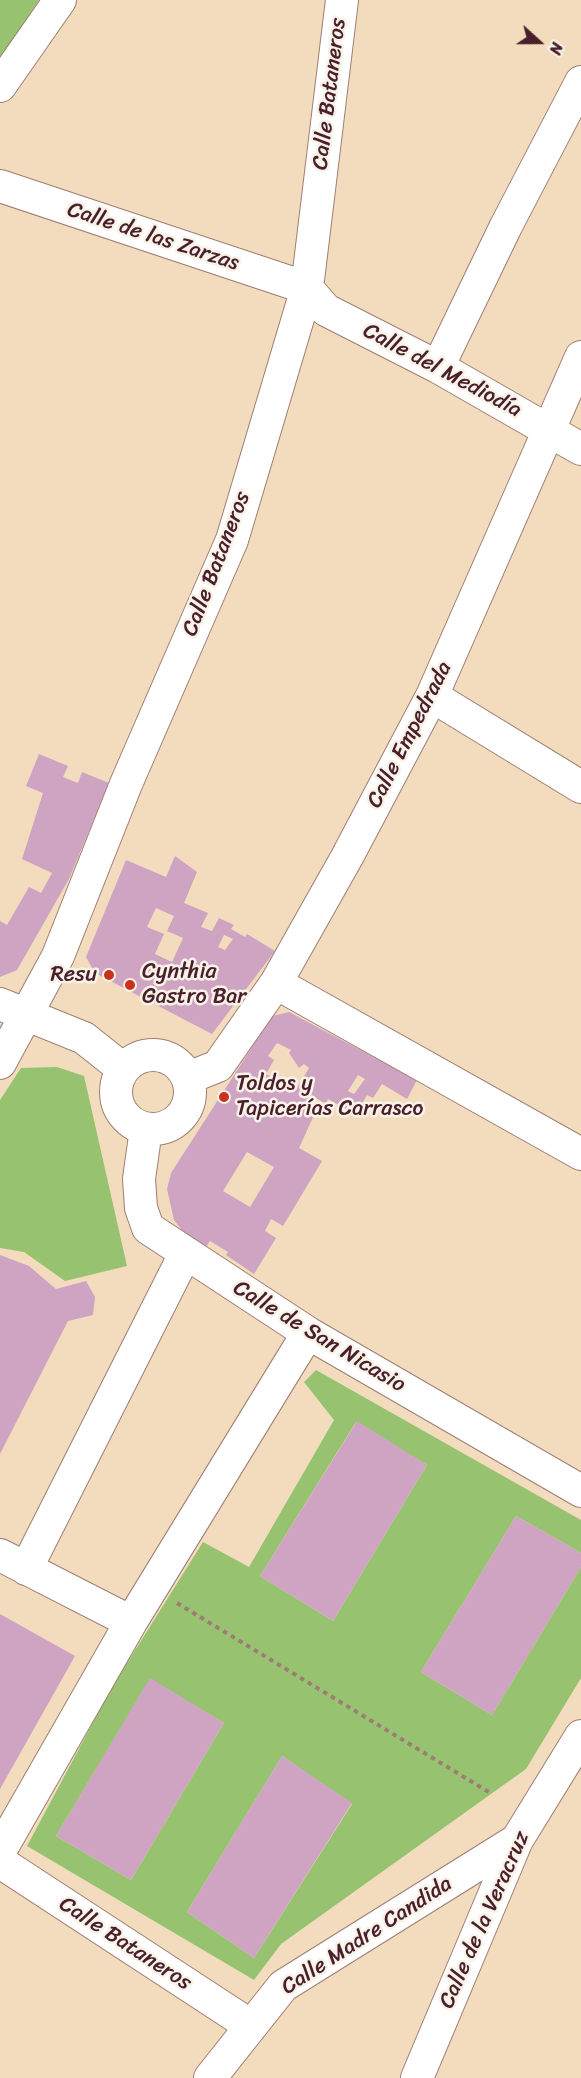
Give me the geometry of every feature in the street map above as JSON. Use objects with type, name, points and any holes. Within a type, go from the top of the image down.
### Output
[{"type":"street","points":[[0,86],[60,0]]},
{"type":"street","name":"Calle Bataneros","points":[[0,1063],[13,1009],[58,956],[126,784],[232,540],[307,288],[342,0]]},
{"type":"street","points":[[438,367],[506,226],[581,82]]},
{"type":"street","name":"Calle de las Zarzas","points":[[0,186],[307,288]]},
{"type":"street","name":"Calle del Mediodía","points":[[307,288],[326,309],[438,367],[581,449]]},
{"type":"street","name":"Calle Empedrada","points":[[188,1078],[218,1066],[276,983],[347,857],[432,696],[581,357]]},
{"type":"street","points":[[432,696],[581,787]]},
{"type":"street","points":[[276,983],[581,1154]]},
{"type":"street","points":[[13,1009],[84,1038],[123,1069]]},
{"type":"street","points":[[158,1054],[177,1062],[188,1078],[190,1097],[182,1116],[166,1127],[146,1129],[129,1121],[118,1105],[116,1086],[123,1069],[139,1057],[158,1054]]},
{"type":"street","name":"Calle de San Nicasio","points":[[146,1129],[139,1179],[141,1208],[147,1228],[308,1333],[581,1491]]},
{"type":"street","points":[[131,1622],[13,1562],[185,1254]]},
{"type":"street","points":[[0,1851],[131,1622],[308,1333]]},
{"type":"street","name":"Calle de la Veracruz","points":[[417,2078],[517,1840],[581,1736]]},
{"type":"street","name":"Calle Madre Candida","points":[[210,2078],[283,1986],[517,1840]]},
{"type":"street","name":"Calle Bataneros","points":[[0,1862],[251,2026]]},
{"type":"path","points":[[168,1598],[492,1794]]},
{"type":"green space","points":[[0,0],[39,0],[0,59]]},
{"type":"green space","points":[[57,1067],[84,1076],[127,1266],[65,1281],[24,1252],[0,1248],[0,1100],[21,1068]]},
{"type":"green space","points":[[316,1370],[581,1520],[581,1553],[516,1516],[421,1672],[492,1715],[581,1567],[581,1678],[526,1769],[281,1944],[254,1980],[27,1846],[112,1687],[203,1542],[249,1567],[334,1420],[304,1382]],"holes":[[[356,1422],[427,1465],[333,1621],[260,1576]],[[150,1679],[224,1723],[131,1880],[56,1836]],[[282,1756],[352,1804],[254,1958],[187,1912]]]},
{"type":"building","points":[[39,754],[68,766],[63,777],[78,783],[82,772],[109,783],[69,879],[17,970],[0,977],[0,921],[7,925],[29,887],[41,893],[52,873],[22,859],[43,793],[26,786]]},
{"type":"building","points":[[175,856],[197,872],[184,903],[208,913],[201,927],[212,931],[219,918],[234,925],[231,929],[245,937],[247,934],[275,951],[212,1034],[95,973],[86,957],[126,860],[166,877]],"holes":[[[156,908],[174,916],[167,931],[183,938],[172,962],[155,954],[164,934],[147,927]],[[224,935],[233,939],[225,950],[218,947]]]},
{"type":"building","points":[[289,1012],[417,1080],[407,1099],[382,1084],[373,1098],[367,1095],[360,1107],[350,1101],[346,1109],[328,1099],[326,1104],[311,1095],[304,1108],[315,1113],[299,1148],[322,1161],[283,1226],[271,1219],[265,1231],[276,1238],[254,1274],[226,1255],[228,1252],[210,1241],[206,1247],[185,1234],[174,1220],[167,1189],[171,1173],[272,1016]],"holes":[[[277,1043],[291,1050],[289,1053],[299,1068],[304,1064],[309,1068],[297,1088],[279,1082],[274,1092],[264,1087],[270,1076],[266,1074],[274,1060],[268,1056]],[[358,1075],[365,1079],[354,1094],[348,1091]],[[247,1152],[274,1167],[250,1207],[223,1191]]]},
{"type":"building","points":[[0,1255],[29,1266],[56,1289],[86,1281],[95,1297],[93,1315],[68,1321],[0,1454]]},
{"type":"building","points":[[357,1421],[427,1465],[333,1621],[260,1576]]},
{"type":"building","points":[[516,1516],[581,1553],[581,1567],[492,1715],[421,1672]]},
{"type":"building","points":[[0,1614],[75,1656],[0,1789]]},
{"type":"building","points":[[150,1678],[224,1723],[131,1880],[56,1836]]},
{"type":"building","points":[[282,1756],[352,1803],[254,1958],[187,1912]]},
{"type":"place","name":"Resu","points":[[109,975]]},
{"type":"place","name":"Cynthia Gastro Bar","points":[[130,985]]},
{"type":"place","name":"Toldos y Tapicerías Carrasco","points":[[224,1097]]}]
